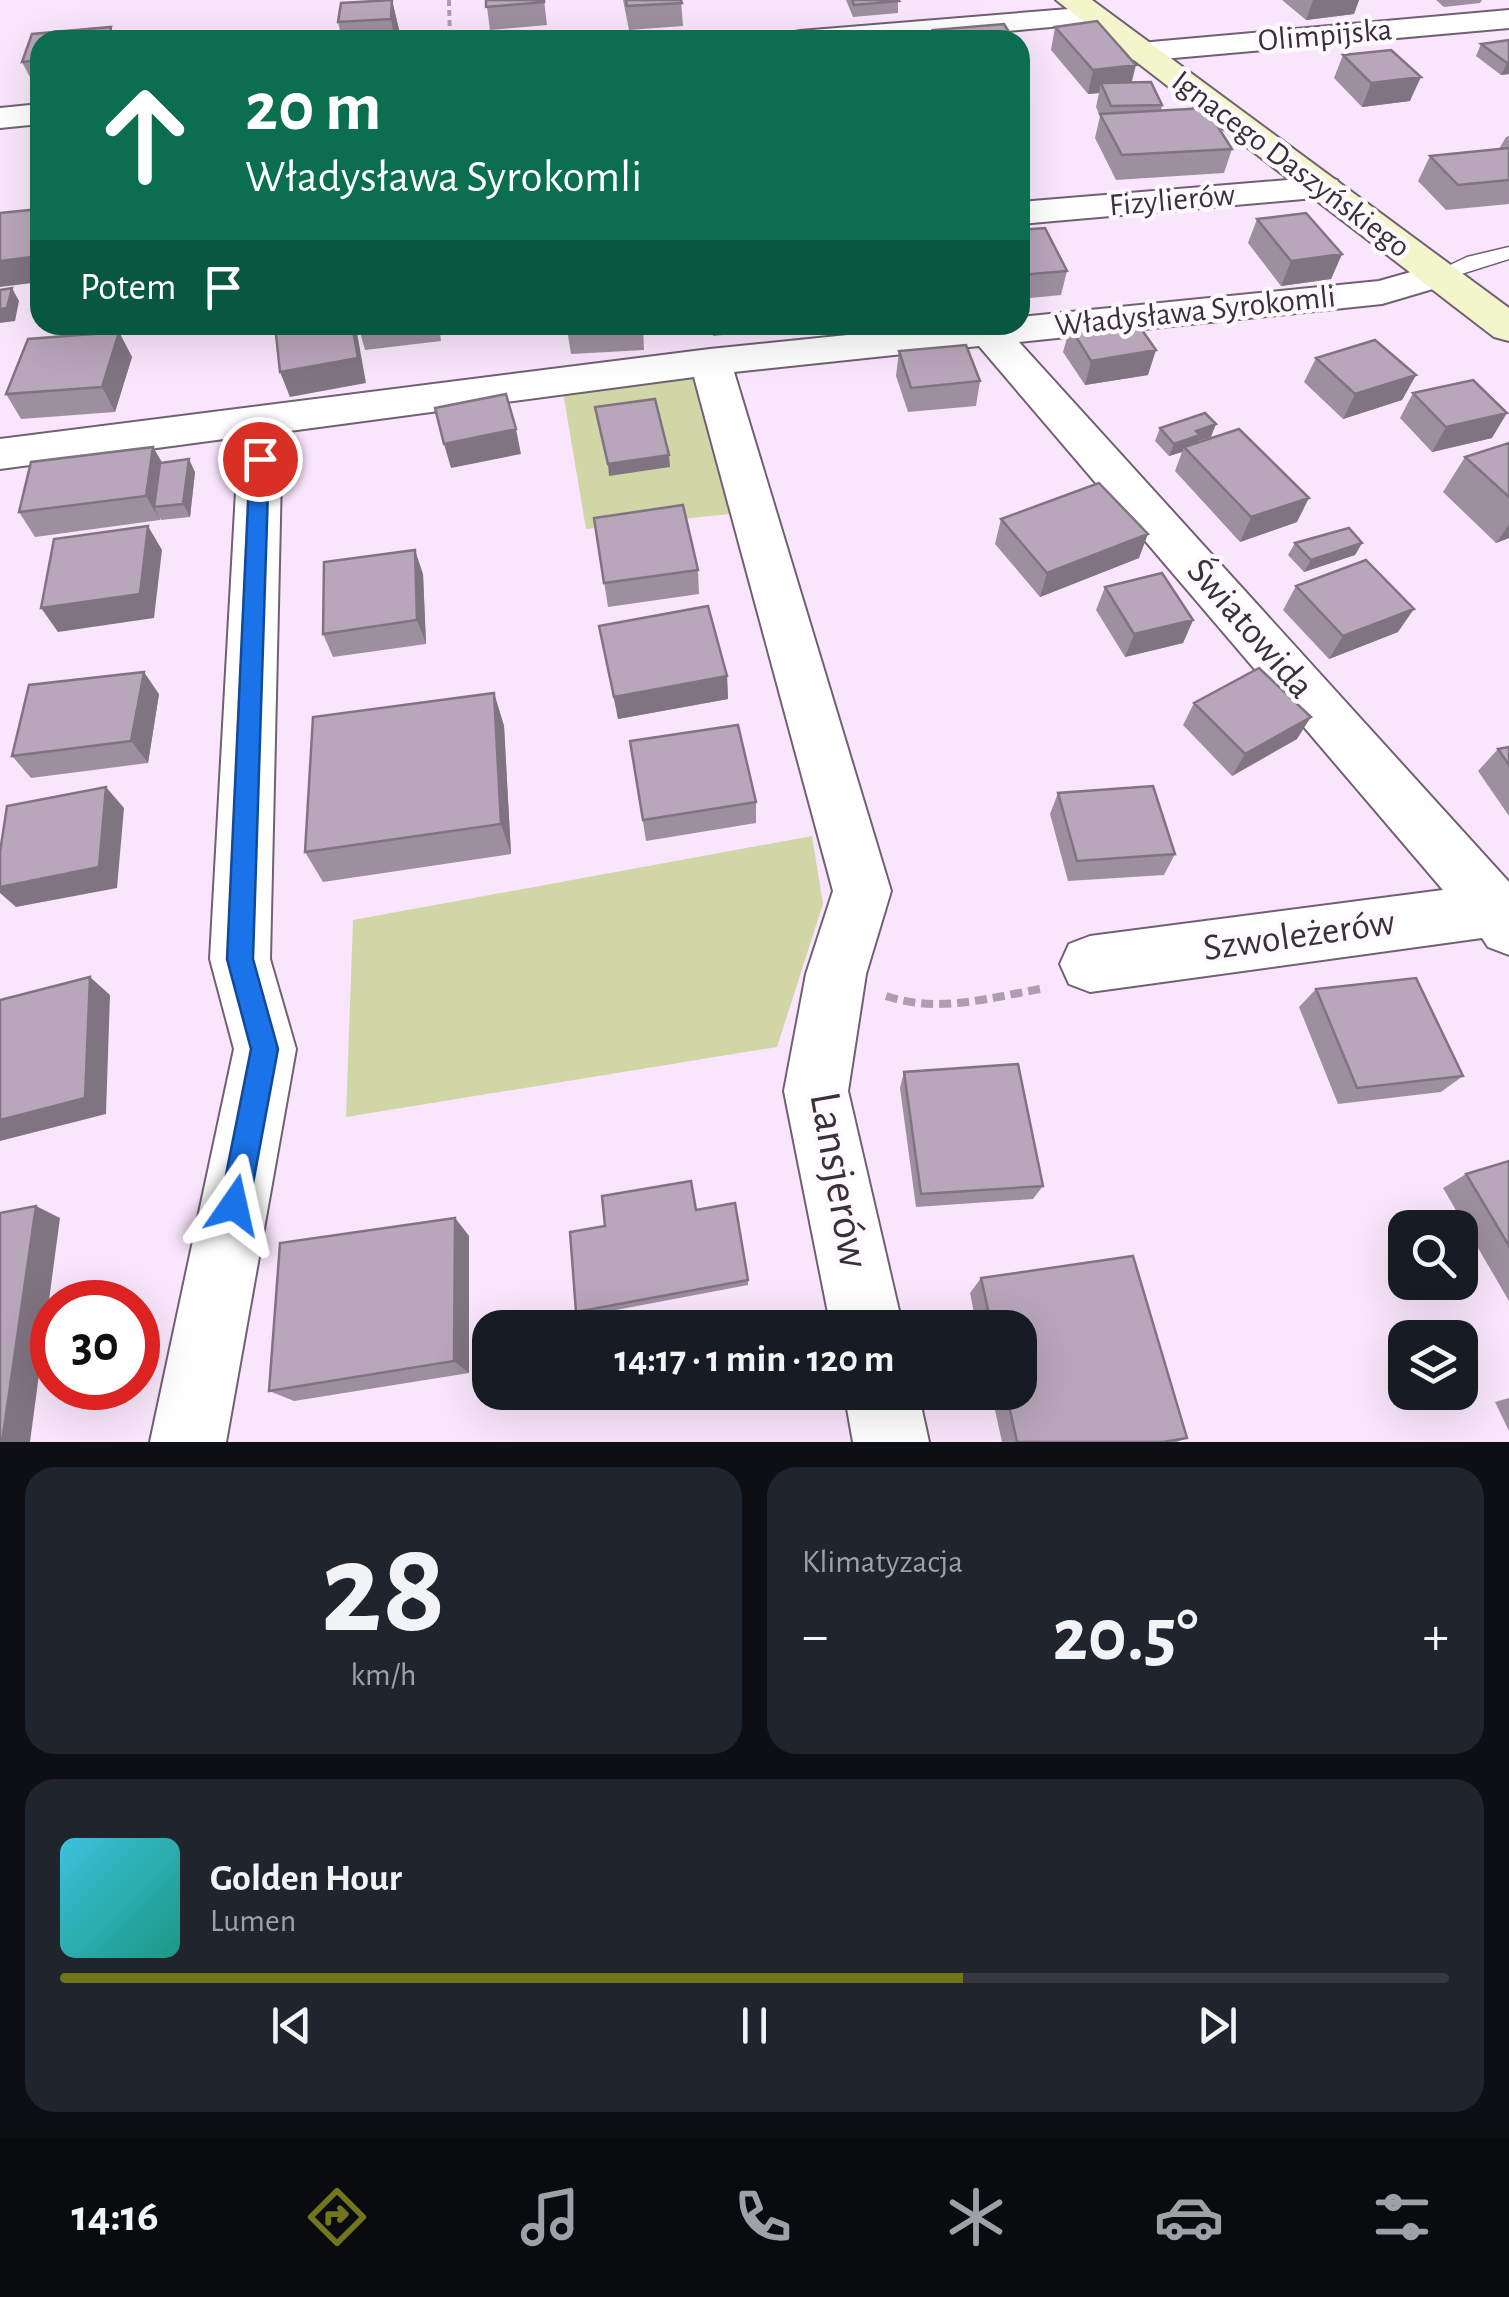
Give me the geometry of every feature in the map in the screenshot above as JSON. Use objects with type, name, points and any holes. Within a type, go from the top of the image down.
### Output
[{"type":"street","points":[[888,30],[1083,8]]},
{"type":"street","name":"Ignacego Daszyńskiego","points":[[1083,8],[1509,328]]},
{"type":"street","name":"Olimpijska","points":[[1140,52],[1509,19]]},
{"type":"street","points":[[0,118],[30,115]]},
{"type":"street","name":"Fizylierów","points":[[1030,212],[1324,188]]},
{"type":"street","name":"Władysława Syrokomli","points":[[1030,328],[1382,292],[1439,275]]},
{"type":"street","name":"Władysława Syrokomli","points":[[0,454],[710,362],[960,335]]},
{"type":"street","name":"Światowida","points":[[991,335],[1505,915]]},
{"type":"street","points":[[710,362],[862,892],[836,974]]},
{"type":"street","points":[[188,1442],[265,1049],[240,959],[261,421]]},
{"type":"street","name":"Szwoleżerów","points":[[1090,964],[1505,915]]},
{"type":"street","name":"Lansjerów","points":[[836,974],[816,1091],[862,1310]]},
{"type":"street","points":[[884,1410],[891,1442]]},
{"type":"lane","points":[[1439,275],[1474,260],[1509,254]]},
{"type":"path","points":[[449,0],[450,30]]},
{"type":"path","points":[[836,974],[901,1003],[935,1004],[1060,986],[1090,964]]},
{"type":"green space","points":[[697,376],[730,514],[586,529],[563,392]]},
{"type":"green space","points":[[812,836],[823,904],[777,1047],[346,1117],[353,920]]},
{"type":"building","points":[[392,0],[391,19],[338,22],[341,3]]},
{"type":"building","points":[[486,0],[544,0],[544,2],[486,7]]},
{"type":"building","points":[[626,0],[681,0],[682,3],[627,6]]},
{"type":"building","points":[[852,0],[898,0],[899,1],[854,5]]},
{"type":"building","points":[[1097,21],[1136,65],[1093,70],[1055,27]]},
{"type":"building","points":[[1004,24],[1008,30],[933,30]]},
{"type":"building","points":[[30,40],[30,61],[22,62]]},
{"type":"building","points":[[1509,40],[1509,63],[1481,44]]},
{"type":"building","points":[[1391,50],[1421,77],[1371,83],[1343,55]]},
{"type":"building","points":[[1151,82],[1162,105],[1111,106],[1101,83]]},
{"type":"building","points":[[1206,108],[1232,149],[1122,155],[1100,114]]},
{"type":"building","points":[[1509,148],[1509,180],[1458,185],[1430,156]]},
{"type":"building","points":[[30,210],[30,257],[0,261],[0,213]]},
{"type":"building","points":[[1306,213],[1342,254],[1291,261],[1257,219]]},
{"type":"building","points":[[1045,228],[1067,271],[1030,274],[1030,229]]},
{"type":"building","points":[[12,288],[7,308],[0,309],[0,290]]},
{"type":"building","points":[[1133,317],[1156,350],[1091,361],[1070,327]]},
{"type":"building","points":[[118,335],[102,387],[6,394],[28,339]]},
{"type":"building","points":[[276,335],[354,335],[358,358],[280,372]]},
{"type":"building","points":[[1375,340],[1416,375],[1355,394],[1316,358]]},
{"type":"building","points":[[966,345],[980,381],[911,388],[899,351]]},
{"type":"building","points":[[1473,380],[1507,413],[1446,427],[1413,393]]},
{"type":"building","points":[[506,394],[516,429],[444,444],[435,408]]},
{"type":"building","points":[[655,399],[669,455],[608,464],[595,407]]},
{"type":"building","points":[[1205,413],[1216,424],[1196,431],[1200,435],[1174,444],[1160,428]]},
{"type":"building","points":[[1239,429],[1309,498],[1251,517],[1184,447]]},
{"type":"building","points":[[1509,443],[1509,497],[1465,457]]},
{"type":"building","points":[[153,447],[146,496],[19,512],[31,462]]},
{"type":"building","points":[[189,459],[183,504],[154,507],[160,463]]},
{"type":"building","points":[[1099,483],[1148,534],[1047,573],[1001,519]]},
{"type":"building","points":[[683,505],[698,570],[604,583],[594,518]]},
{"type":"building","points":[[148,526],[140,594],[41,608],[54,539]]},
{"type":"building","points":[[1349,528],[1362,543],[1311,560],[1295,543]]},
{"type":"building","points":[[415,550],[417,620],[323,634],[324,562]]},
{"type":"building","points":[[1366,560],[1414,609],[1343,636],[1296,586]]},
{"type":"building","points":[[1162,573],[1193,620],[1134,634],[1105,587]]},
{"type":"building","points":[[708,606],[727,676],[614,697],[599,626]]},
{"type":"building","points":[[1259,668],[1311,717],[1245,754],[1194,703]]},
{"type":"building","points":[[144,672],[131,741],[12,756],[29,685]]},
{"type":"building","points":[[494,693],[501,824],[305,852],[313,717]]},
{"type":"building","points":[[738,725],[756,802],[643,820],[630,741]]},
{"type":"building","points":[[1509,747],[1509,765],[1498,749]]},
{"type":"building","points":[[1153,786],[1175,854],[1077,861],[1058,793]]},
{"type":"building","points":[[106,787],[99,867],[0,887],[0,852],[7,806]]},
{"type":"building","points":[[90,977],[85,1098],[0,1120],[0,1000]]},
{"type":"building","points":[[1416,978],[1463,1076],[1357,1088],[1316,989]]},
{"type":"building","points":[[1018,1064],[1043,1186],[921,1194],[904,1072]]},
{"type":"building","points":[[1509,1161],[1509,1246],[1466,1174]]},
{"type":"building","points":[[691,1181],[696,1210],[735,1203],[748,1280],[576,1310],[570,1232],[605,1226],[602,1196]]},
{"type":"building","points":[[36,1206],[2,1442],[0,1442],[0,1213]]},
{"type":"building","points":[[455,1218],[454,1361],[269,1391],[280,1243]]},
{"type":"building","points":[[1133,1256],[1187,1438],[1163,1442],[1017,1442],[1010,1410],[1037,1410],[1037,1310],[988,1310],[981,1278]]},
{"type":"route","points":[[234,1205],[265,1049],[240,959],[260,459]]}]
